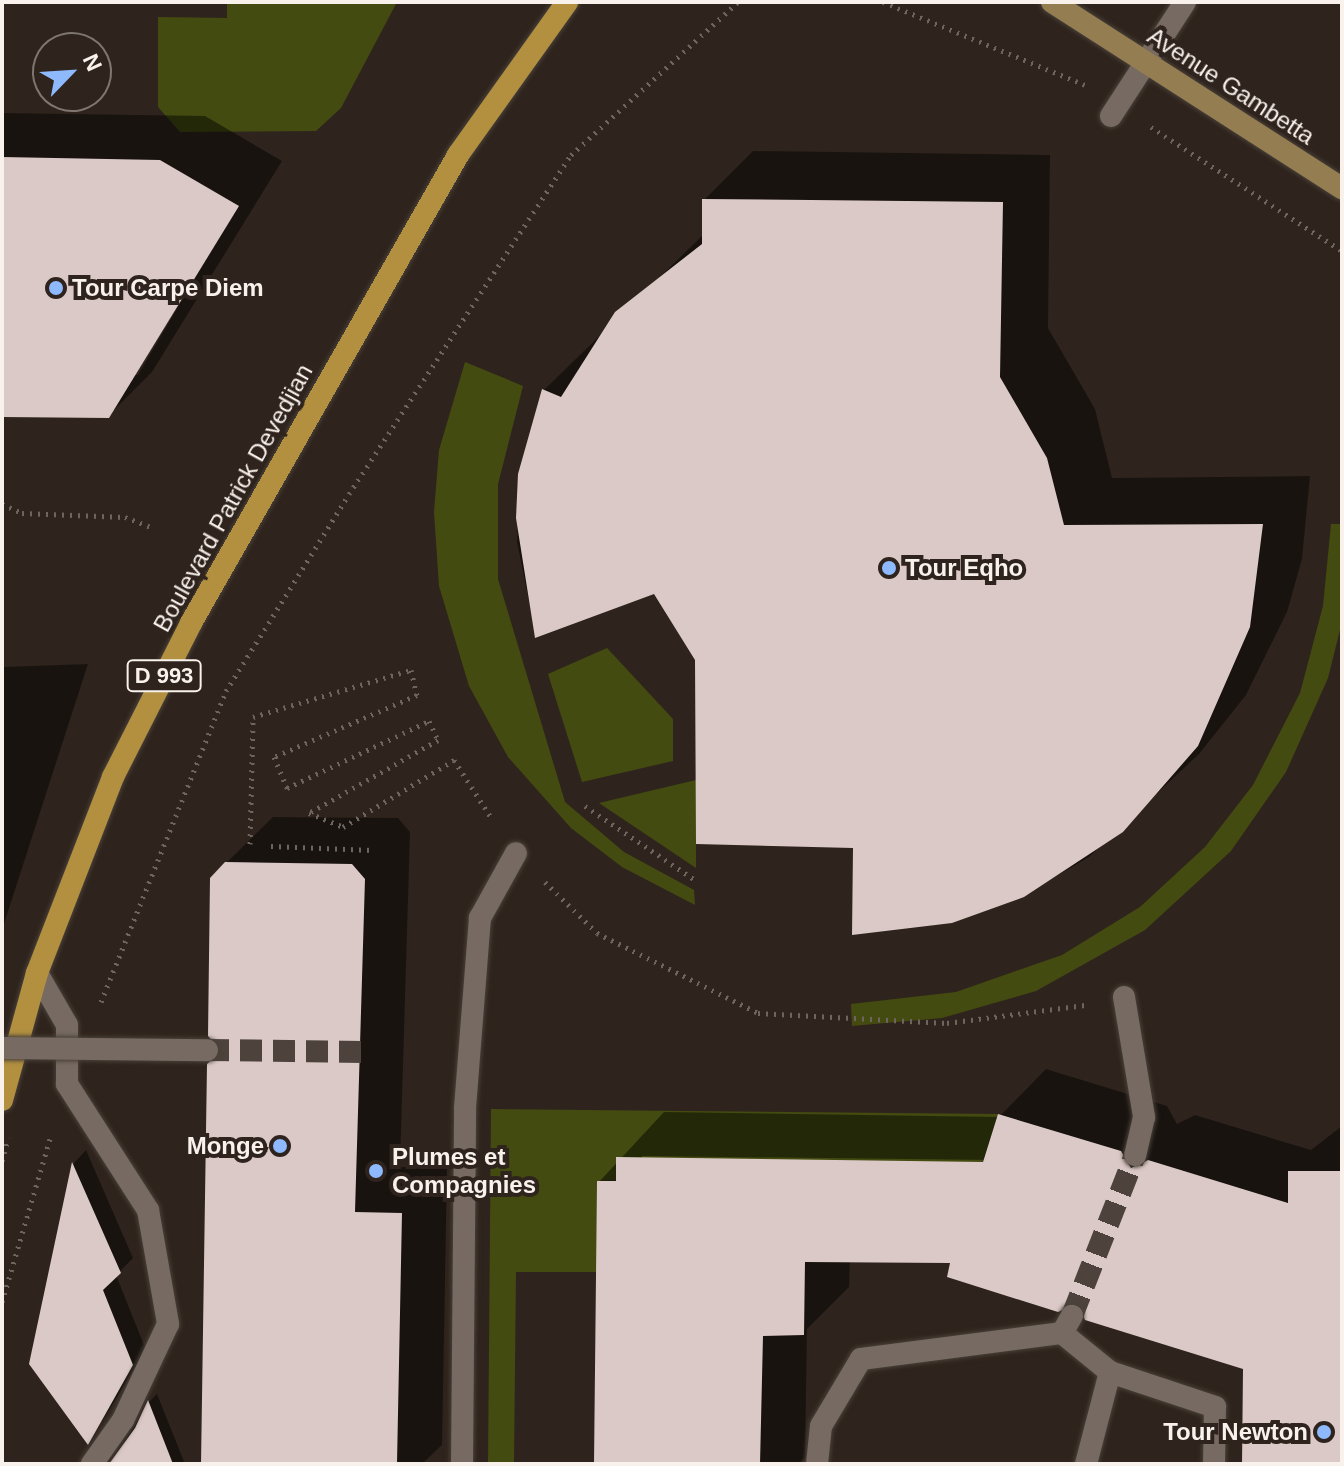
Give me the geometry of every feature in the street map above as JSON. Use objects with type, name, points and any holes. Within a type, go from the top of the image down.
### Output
[{"type":"main road","name":"Boulevard Patrick Devedjian","points":[[2,1100],[37,973],[113,777],[191,623],[458,155],[567,2]]},
{"type":"main road","name":"Avenue Gambetta","points":[[1052,2],[1342,188]]},
{"type":"street","points":[[1111,116],[1185,2]]},
{"type":"street","points":[[462,1464],[465,1108],[480,918],[516,853]]},
{"type":"street","points":[[37,973],[67,1025],[67,1084],[148,1210],[168,1324],[123,1420],[92,1464]]},
{"type":"street","points":[[1124,997],[1144,1117],[1135,1155]]},
{"type":"street","points":[[2,1048],[207,1050]]},
{"type":"street","points":[[817,1464],[821,1426],[861,1359],[1067,1324],[1110,1372],[1215,1407],[1214,1464]]},
{"type":"street","points":[[1086,1464],[1110,1372]]},
{"type":"path","points":[[97,1011],[226,691],[349,494],[571,155],[738,2]]},
{"type":"path","points":[[2,504],[22,513],[125,517],[153,528]]},
{"type":"path","points":[[250,844],[253,717],[411,670],[417,695],[274,757],[287,788],[429,721],[438,740],[309,813],[343,827],[454,760],[516,853],[597,933],[758,1013],[947,1023],[1033,1017],[1124,997]]},
{"type":"path","points":[[585,806],[695,880]]},
{"type":"path","points":[[271,846],[372,850]]},
{"type":"path","points":[[2,1302],[67,1084]]},
{"type":"green space","points":[[227,2],[397,2],[341,108],[316,131],[180,132],[158,107],[158,17],[227,18]]},
{"type":"green space","points":[[465,362],[523,386],[498,484],[498,579],[565,802],[624,852],[694,890],[695,905],[622,867],[571,828],[508,757],[469,686],[439,586],[434,512],[439,450]]},
{"type":"green space","points":[[1331,524],[1342,524],[1342,622],[1328,678],[1286,772],[1231,851],[1145,930],[1036,991],[942,1018],[852,1026],[851,1004],[956,992],[1062,955],[1140,907],[1205,847],[1253,785],[1300,693],[1323,606]]},
{"type":"green space","points":[[607,648],[673,719],[673,761],[582,782],[548,674]]},
{"type":"green space","points":[[696,780],[696,868],[599,803]]},
{"type":"green space","points":[[491,1109],[998,1114],[981,1167],[598,1181],[597,1272],[516,1272],[514,1464],[488,1464]]},
{"type":"building","name":"Tour Carpe Diem","points":[[2,157],[160,160],[239,206],[109,418],[2,417]]},
{"type":"building","name":"Tour Eqho","points":[[702,199],[1003,202],[1000,377],[1047,458],[1064,525],[1263,524],[1250,627],[1198,746],[1123,832],[1024,897],[952,923],[852,935],[853,848],[696,844],[695,660],[654,594],[535,638],[516,518],[518,474],[542,389],[561,397],[615,312],[702,244]]},
{"type":"building","name":"Monge","points":[[225,862],[352,864],[365,879],[355,1212],[402,1213],[397,1464],[201,1464],[207,1064],[221,1051],[208,1036],[210,878]]},
{"type":"building","points":[[998,1114],[1121,1151],[1131,1168],[1148,1160],[1288,1203],[1288,1171],[1342,1171],[1342,1464],[1242,1464],[1243,1369],[1085,1320],[1078,1304],[1058,1312],[947,1277],[950,1263],[805,1262],[804,1335],[763,1336],[760,1464],[594,1464],[597,1181],[616,1181],[616,1157],[983,1162]]},
{"type":"building","points":[[72,1162],[121,1273],[103,1290],[133,1365],[88,1445],[29,1364]]},
{"type":"building","points":[[148,1400],[173,1464],[109,1464],[135,1428]]},
{"type":"tunnel","points":[[207,1050],[363,1052]]},
{"type":"tunnel","points":[[1072,1316],[1135,1155]]},
{"type":"place","name":"Tour Carpe Diem","points":[[56,288]]},
{"type":"place","name":"Tour Eqho","points":[[889,568]]},
{"type":"place","name":"Monge","points":[[280,1146]]},
{"type":"place","name":"Plumes et Compagnies","points":[[376,1171]]},
{"type":"place","name":"Tour Newton","points":[[1324,1432]]}]
